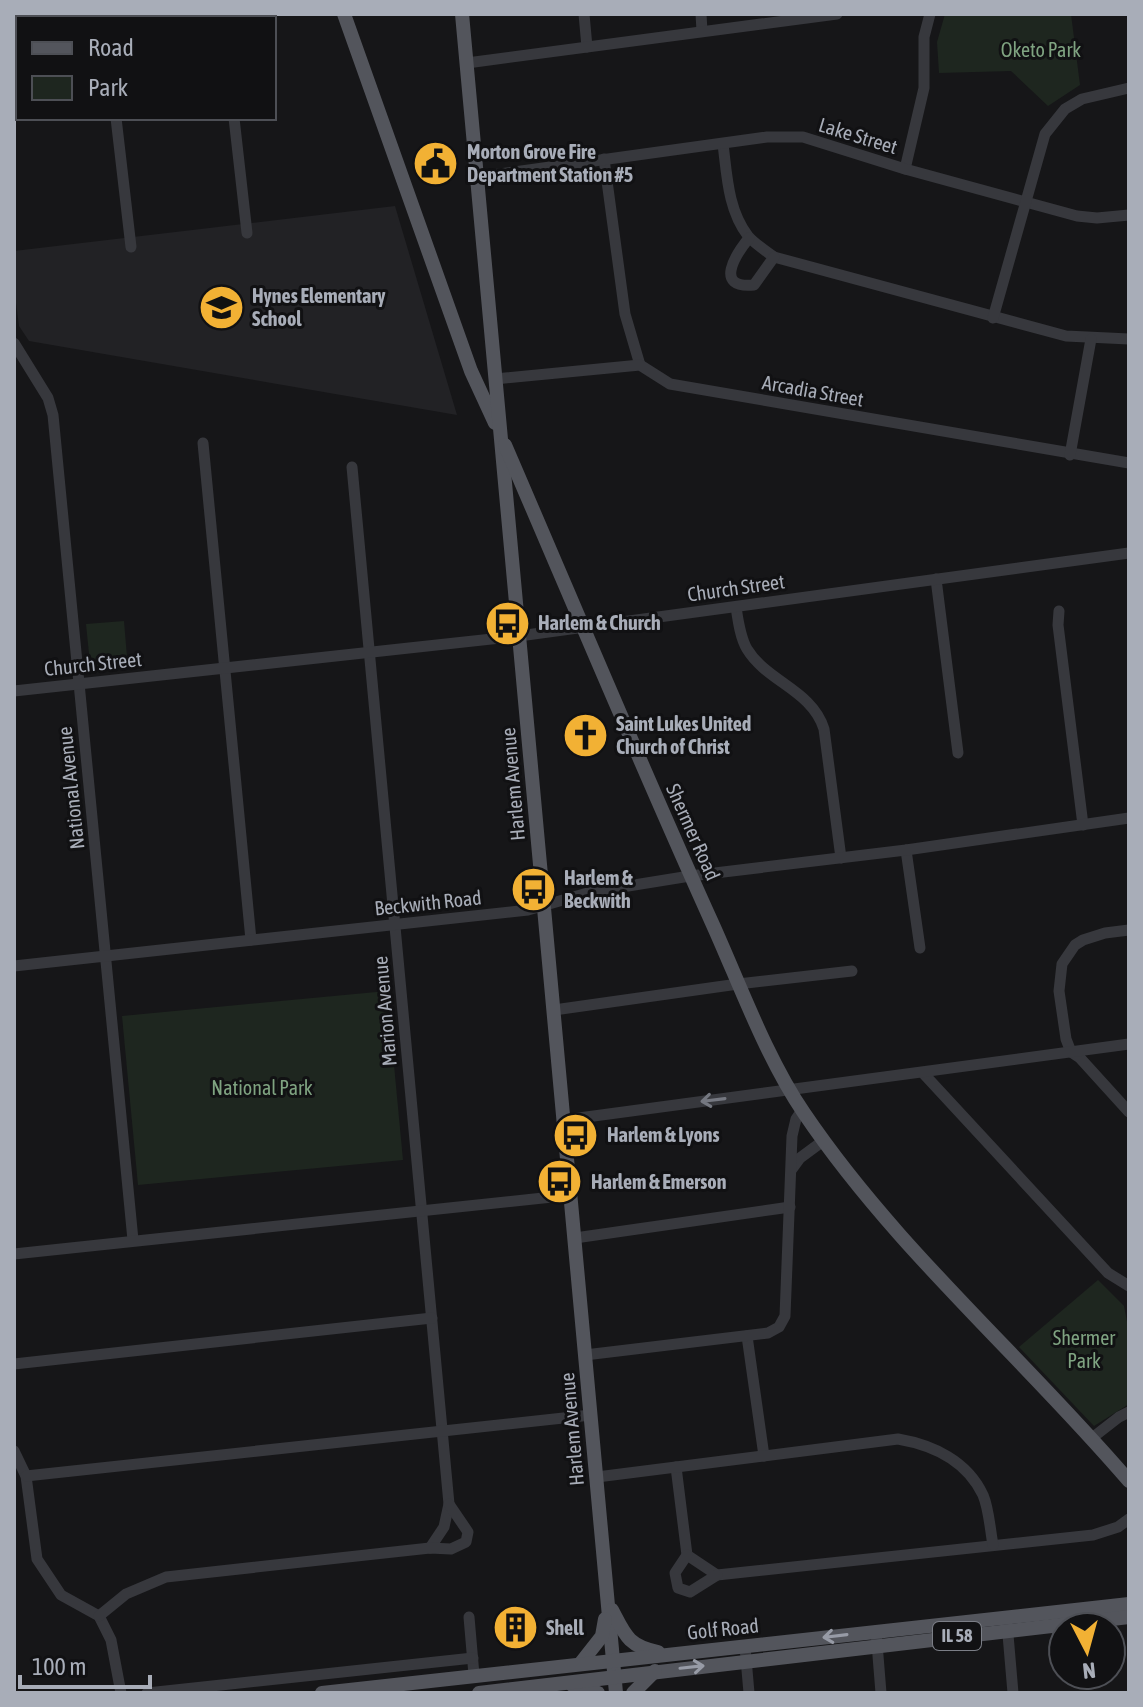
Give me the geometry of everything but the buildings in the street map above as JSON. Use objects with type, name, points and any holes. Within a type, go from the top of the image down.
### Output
[{"type":"main road","name":"Shermer Road","points":[[344,14],[471,371],[690,876],[790,1090],[823,1141],[887,1219],[1129,1481]]},
{"type":"main road","name":"Harlem Avenue","points":[[462,14],[616,1693]]},
{"type":"main road","points":[[608,1602],[626,1638],[639,1648],[670,1655]]},
{"type":"main road","points":[[580,1664],[602,1636],[608,1602]]},
{"type":"main road","name":"Golf Road","points":[[1007,1625],[1129,1604]]},
{"type":"main road","name":"Golf Road","points":[[479,1693],[877,1638],[1129,1617]]},
{"type":"main road","name":"Golf Road","points":[[322,1693],[614,1660],[670,1655],[745,1654]]},
{"type":"main road","points":[[633,1693],[655,1671]]},
{"type":"main road","points":[[560,1683],[598,1693]]},
{"type":"street","points":[[584,14],[587,47]]},
{"type":"street","points":[[701,14],[702,31]]},
{"type":"street","points":[[467,63],[837,14]]},
{"type":"street","points":[[905,169],[924,88],[924,37],[930,14]]},
{"type":"street","points":[[993,318],[1041,146],[1052,124],[1065,109],[1082,99],[1129,88]]},
{"type":"street","points":[[116,120],[131,247]]},
{"type":"street","points":[[234,120],[247,233]]},
{"type":"street","name":"Lake Street","points":[[478,177],[767,137],[803,137],[905,169],[1077,216],[1129,215]]},
{"type":"street","points":[[723,144],[730,198],[736,214],[749,238],[774,257],[1066,336],[1129,339]]},
{"type":"street","points":[[495,379],[640,365],[625,314],[604,159]]},
{"type":"street","points":[[749,238],[731,263],[731,275],[736,283],[754,285],[774,257]]},
{"type":"street","points":[[1070,455],[1091,339]]},
{"type":"street","name":"National Avenue","points":[[14,343],[48,398],[53,415],[133,1240]]},
{"type":"street","name":"Arcadia Street","points":[[640,365],[670,384],[1129,463]]},
{"type":"street","points":[[203,443],[251,940]]},
{"type":"street","name":"Marion Avenue","points":[[352,467],[449,1504],[444,1527],[430,1548]]},
{"type":"street","name":"Church Street","points":[[14,691],[519,636],[1129,553]]},
{"type":"street","points":[[936,579],[958,753]]},
{"type":"street","points":[[736,607],[746,647],[756,660],[820,713],[841,858]]},
{"type":"street","points":[[1059,611],[1058,625],[1083,825]]},
{"type":"street","name":"Beckwith Road","points":[[14,966],[528,910],[591,892],[690,876],[906,850],[1129,818]]},
{"type":"street","points":[[906,850],[920,948]]},
{"type":"street","points":[[1129,930],[1095,935],[1063,949],[1059,975],[1066,1039],[1071,1052],[1129,1112]]},
{"type":"street","points":[[554,1010],[852,971]]},
{"type":"street","points":[[564,1120],[1129,1044]]},
{"type":"street","points":[[923,1073],[1108,1273],[1129,1286]]},
{"type":"street","points":[[585,1355],[768,1333],[779,1327],[785,1316],[792,1136],[802,1110]]},
{"type":"street","points":[[792,1169],[800,1158],[823,1141]]},
{"type":"street","points":[[14,1254],[571,1195]]},
{"type":"street","points":[[575,1238],[790,1207]]},
{"type":"street","points":[[14,1364],[432,1318]]},
{"type":"street","points":[[747,1336],[764,1456]]},
{"type":"street","points":[[1092,1438],[1129,1412]]},
{"type":"street","points":[[26,1476],[591,1415]]},
{"type":"street","points":[[597,1477],[898,1439],[924,1444],[951,1458],[969,1474],[984,1496],[993,1545]]},
{"type":"street","points":[[14,1451],[26,1476],[37,1559],[61,1595],[99,1616],[111,1640],[121,1693]]},
{"type":"street","points":[[676,1467],[687,1555],[675,1573],[678,1588],[690,1592],[717,1575],[1106,1533],[1129,1519]]},
{"type":"street","points":[[99,1616],[126,1594],[166,1577],[430,1548],[451,1549],[466,1542],[468,1532],[449,1504]]},
{"type":"street","points":[[687,1555],[717,1575]]},
{"type":"street","points":[[469,1617],[474,1675]]},
{"type":"street","points":[[1007,1625],[1013,1693]]},
{"type":"street","points":[[877,1638],[881,1693]]},
{"type":"street","points":[[745,1654],[749,1693]]},
{"type":"street","points":[[147,1693],[473,1658]]},
{"type":"shaded area","name":"Hynes Elementary School","points":[[395,206],[457,415],[29,341],[19,326],[14,288],[14,251]]},
{"type":"green space","name":"Oketo Park","points":[[945,14],[1071,14],[1080,85],[1048,106],[1011,71],[939,73],[937,42]]},
{"type":"green space","points":[[124,621],[128,669],[91,673],[86,624]]},
{"type":"green space","name":"National Park","points":[[387,991],[403,1160],[138,1185],[122,1016]]},
{"type":"green space","name":"Shermer Park","points":[[1098,1280],[1124,1306],[1129,1332],[1129,1404],[1094,1426],[1019,1347]]},
{"type":"place","name":"Morton Grove Fire Department Station #5","points":[[436,164]]},
{"type":"place","name":"Hynes Elementary School","points":[[221,307]]},
{"type":"place","name":"Harlem & Church","points":[[507,623]]},
{"type":"place","name":"Saint Lukes United Church of Christ","points":[[585,735]]},
{"type":"place","name":"Harlem & Beckwith","points":[[533,889]]},
{"type":"place","name":"Harlem & Lyons","points":[[576,1135]]},
{"type":"place","name":"Harlem & Emerson","points":[[560,1182]]},
{"type":"place","name":"Shell","points":[[515,1628]]}]
